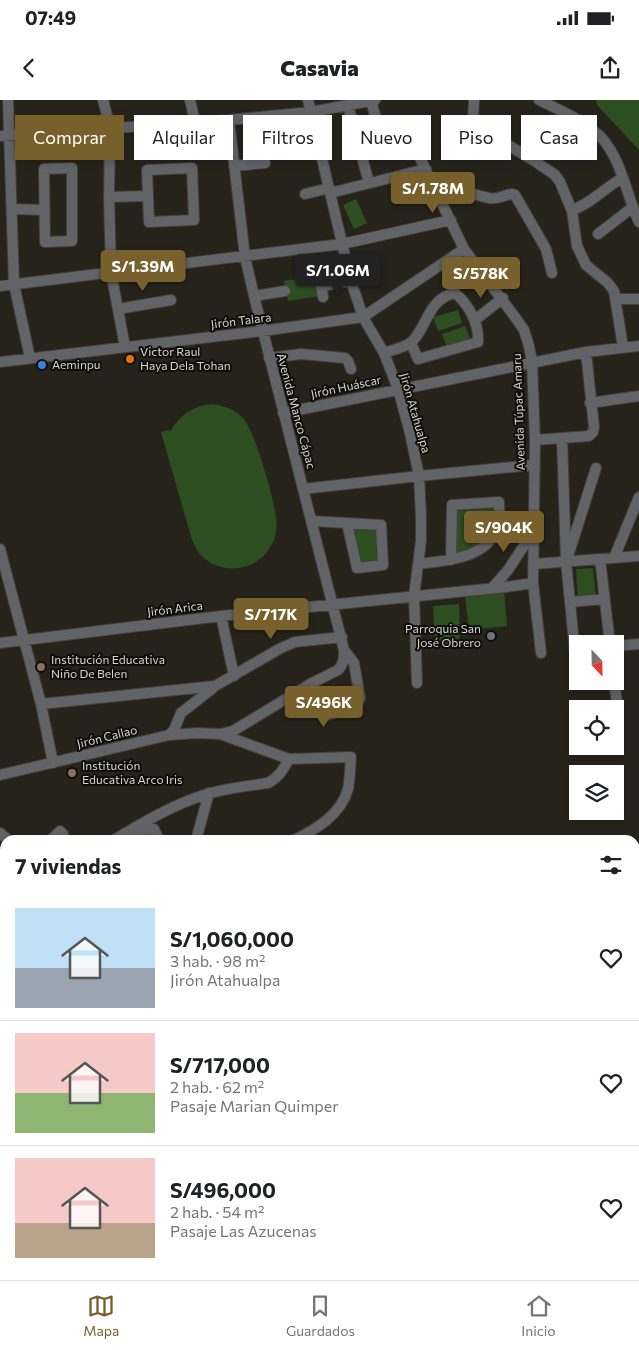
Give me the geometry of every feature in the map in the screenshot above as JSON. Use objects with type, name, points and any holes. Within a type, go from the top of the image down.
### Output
[{"type":"street","points":[[8,100],[5,135],[12,210],[14,284],[30,358]]},
{"type":"street","points":[[103,100],[107,115]]},
{"type":"street","points":[[190,100],[193,115]]},
{"type":"street","name":"Jirón Atahualpa","points":[[308,100],[351,281],[363,317],[384,353],[398,389],[419,476],[421,517],[414,596],[417,683]]},
{"type":"street","points":[[474,100],[475,124],[555,175],[560,182],[572,210],[576,246],[586,265],[608,283],[614,291],[624,346]]},
{"type":"street","points":[[539,100],[595,131],[611,152],[639,222]]},
{"type":"street","points":[[233,120],[311,112],[373,101]]},
{"type":"street","name":"Avenida Túpac Amaru","points":[[373,101],[384,146],[408,148],[419,156],[464,249],[503,298],[524,330],[529,346],[532,362],[535,440],[533,582],[541,653]]},
{"type":"street","points":[[348,105],[369,183]]},
{"type":"street","name":"Avenida Manco Cápac","points":[[233,157],[245,257],[262,331],[344,650],[354,663],[360,698],[359,702],[356,705],[324,716],[312,683]]},
{"type":"street","points":[[110,160],[111,272],[125,347]]},
{"type":"street","points":[[234,166],[265,163]]},
{"type":"street","points":[[72,168],[72,241],[45,242],[44,210],[44,169],[72,168]]},
{"type":"street","points":[[192,168],[194,220],[149,222],[148,196],[147,170],[192,168]]},
{"type":"street","points":[[305,194],[369,183],[426,169]]},
{"type":"street","points":[[572,210],[588,202],[623,178]]},
{"type":"street","points":[[440,202],[459,191],[466,191],[490,198],[500,198],[508,194],[515,195],[546,250],[552,273]]},
{"type":"street","points":[[109,198],[148,196]]},
{"type":"street","points":[[598,234],[633,207]]},
{"type":"street","points":[[12,210],[44,210]]},
{"type":"street","points":[[0,286],[342,244],[451,220]]},
{"type":"street","name":"Jirón Talara","points":[[0,362],[363,317],[464,249]]},
{"type":"street","points":[[319,275],[322,291],[351,281]]},
{"type":"street","points":[[254,296],[285,291]]},
{"type":"street","points":[[384,353],[411,343],[434,306],[450,294],[455,294],[459,297],[475,320],[478,342],[418,358],[411,343]]},
{"type":"street","points":[[475,320],[503,298]]},
{"type":"street","points":[[616,299],[639,299]]},
{"type":"street","points":[[118,309],[172,300]]},
{"type":"street","name":"Jirón Huáscar","points":[[283,412],[532,362],[624,346],[639,346]]},
{"type":"street","points":[[535,440],[588,436],[592,432],[594,426],[590,403],[586,352]]},
{"type":"street","points":[[269,358],[301,354],[339,358],[348,361],[351,369]]},
{"type":"street","points":[[590,403],[639,396]]},
{"type":"street","points":[[562,438],[566,561],[573,635]]},
{"type":"street","points":[[303,489],[534,466]]},
{"type":"street","points":[[566,561],[596,468]]},
{"type":"street","points":[[614,558],[639,497]]},
{"type":"street","points":[[418,564],[451,560],[464,558],[482,548],[493,535],[499,522],[499,502],[452,505],[451,560]]},
{"type":"street","points":[[312,522],[346,523],[381,525],[383,565],[357,568],[346,523]]},
{"type":"street","points":[[492,588],[508,570],[534,531]]},
{"type":"street","points":[[0,549],[41,704],[52,763]]},
{"type":"street","points":[[534,564],[639,556]]},
{"type":"street","points":[[600,559],[609,635]]},
{"type":"street","name":"Jirón Arica","points":[[0,643],[221,616],[492,588],[533,582]]},
{"type":"street","points":[[570,602],[605,599]]},
{"type":"street","points":[[221,616],[234,676]]},
{"type":"street","points":[[169,735],[174,730],[181,713],[186,707],[215,686],[281,648],[295,642],[342,638]]},
{"type":"street","points":[[624,645],[639,644]]},
{"type":"street","points":[[220,734],[233,731],[342,667],[344,650]]},
{"type":"street","points":[[41,704],[215,686]]},
{"type":"street","points":[[181,690],[186,707]]},
{"type":"street","points":[[220,734],[289,759],[351,757],[348,790],[327,820],[305,835]]},
{"type":"street","name":"Jirón Callao","points":[[0,774],[169,735],[220,734]]},
{"type":"street","points":[[122,835],[150,818],[210,793],[276,779],[289,759]]},
{"type":"street","points":[[197,835],[210,793]]},
{"type":"street","points":[[129,831],[154,829],[157,835]]},
{"type":"green space","points":[[596,100],[639,100],[639,150],[597,105]]},
{"type":"green space","points":[[356,199],[367,223],[354,229],[343,205]]},
{"type":"green space","points":[[316,276],[319,296],[288,301],[284,281]]},
{"type":"green space","points":[[458,310],[462,323],[438,331],[433,317]]},
{"type":"green space","points":[[465,326],[470,338],[447,347],[442,334]]},
{"type":"green space","points":[[212,404],[233,410],[248,425],[263,464],[276,516],[275,536],[268,551],[253,564],[244,567],[224,568],[214,565],[202,557],[198,551],[190,533],[161,432],[169,430],[170,432],[187,412]]},
{"type":"green space","points":[[496,508],[492,529],[483,544],[473,550],[452,556],[455,511]]},
{"type":"green space","points":[[376,527],[377,560],[361,562],[351,529]]},
{"type":"green space","points":[[593,568],[596,597],[578,599],[576,569]]},
{"type":"green space","points":[[504,592],[507,626],[469,630],[465,596]]},
{"type":"green space","points":[[459,604],[460,644],[435,645],[433,606]]},
{"type":"place","name":"Victor Raul Haya Dela Tohan","points":[[130,359]]},
{"type":"place","name":"Aeminpu","points":[[42,365]]},
{"type":"place","name":"Parroquia San José Obrero","points":[[491,636]]},
{"type":"place","name":"Institución Educativa Niño De Belen","points":[[41,667]]},
{"type":"place","name":"Institución Educativa Arco Iris","points":[[72,773]]}]
